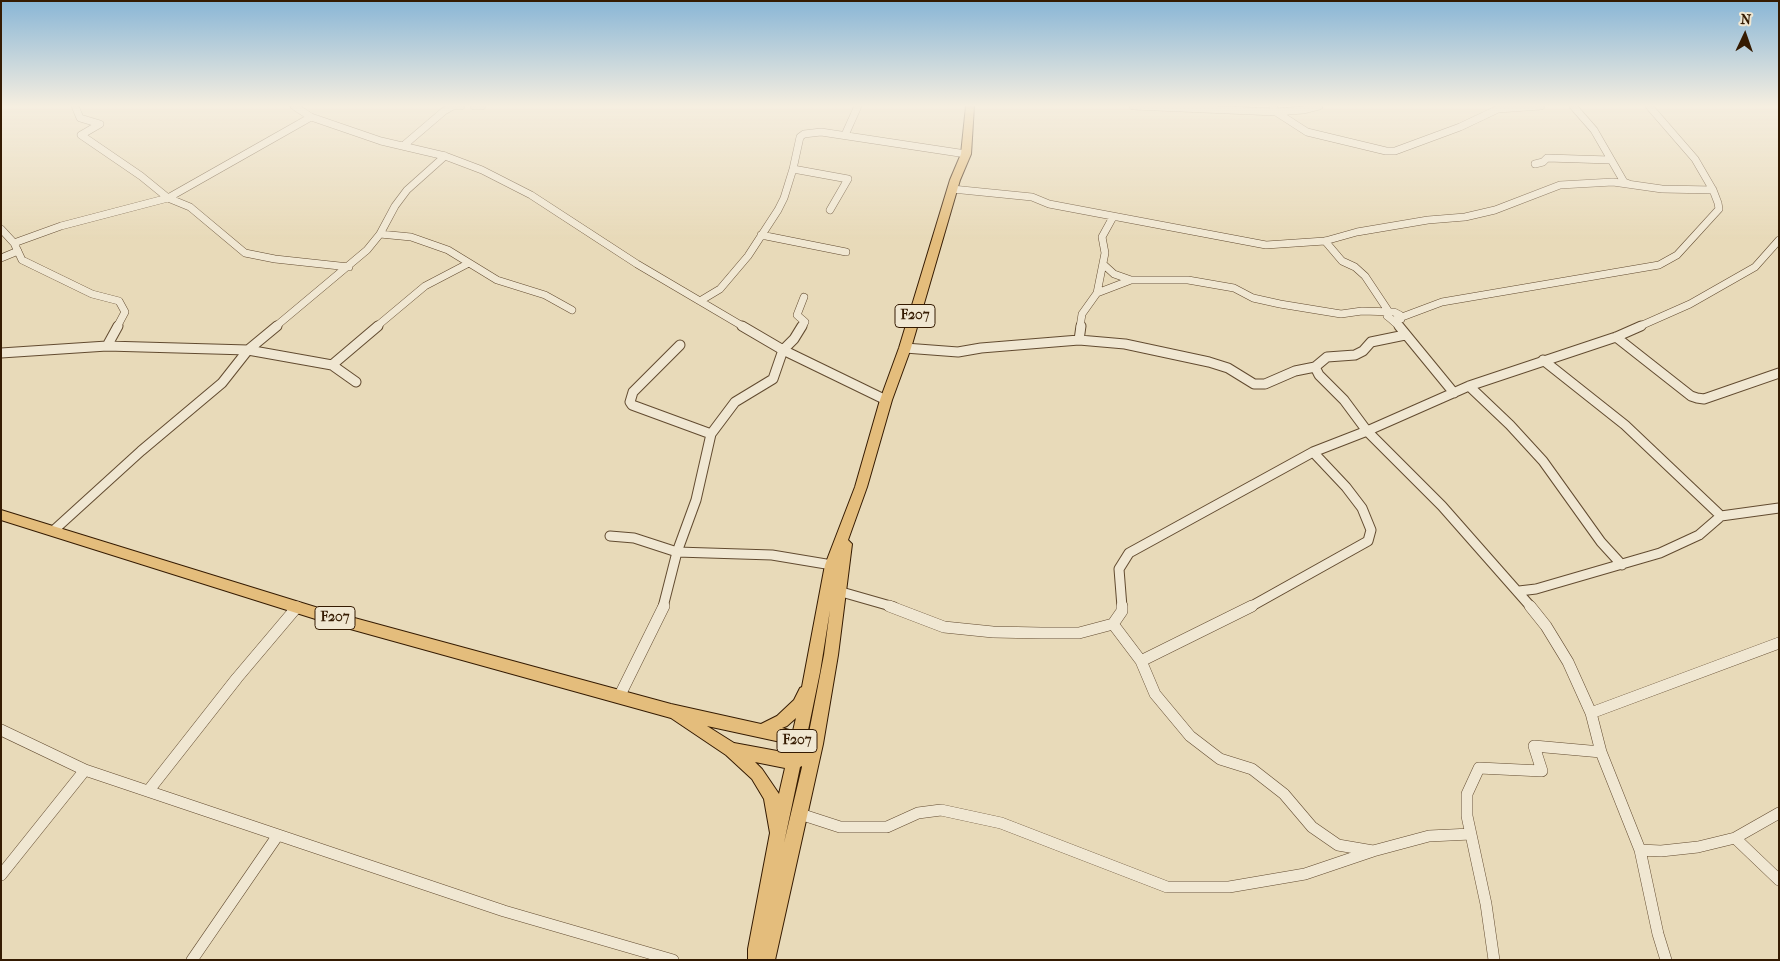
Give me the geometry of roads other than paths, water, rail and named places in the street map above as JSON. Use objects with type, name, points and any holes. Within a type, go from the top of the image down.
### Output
[{"type":"main road","name":"F207","points":[[1,515],[297,607],[671,711],[798,739],[814,672],[826,590],[832,565],[848,524],[886,400],[905,348],[952,189],[966,151]]},
{"type":"main road","name":"F207","points":[[757,960],[757,949],[777,839],[806,757],[831,655],[848,524]]},
{"type":"main road","points":[[763,730],[782,721],[799,705],[814,672]]},
{"type":"main road","name":"F207","points":[[671,711],[731,750],[806,757]]},
{"type":"main road","points":[[798,739],[806,757]]},
{"type":"main road","points":[[731,750],[757,774],[772,797],[777,839]]},
{"type":"main road","name":"F207","points":[[766,960],[800,814],[806,757]]},
{"type":"street","points":[[104,151],[141,176],[168,198],[190,207],[245,253],[275,259],[349,267]]},
{"type":"street","points":[[1,258],[16,247],[62,226],[168,198],[251,151]]},
{"type":"street","points":[[423,151],[445,156],[482,170],[531,195],[636,264],[783,350],[886,400]]},
{"type":"street","points":[[700,301],[720,289],[748,256],[781,204],[797,151]]},
{"type":"street","points":[[942,151],[966,154]]},
{"type":"street","points":[[1605,151],[1624,182],[1629,184]]},
{"type":"street","points":[[1103,264],[1114,274],[1131,280],[1196,281],[1234,288],[1253,298],[1326,313],[1341,314],[1362,311],[1393,316],[1420,311],[1442,302],[1659,266],[1677,254],[1719,209],[1713,190],[1695,159],[1688,151]]},
{"type":"street","points":[[53,531],[141,451],[222,383],[248,350],[367,250],[380,234],[395,206],[407,190],[445,156]]},
{"type":"street","points":[[1535,164],[1543,162],[1547,158],[1610,160]]},
{"type":"street","points":[[793,169],[848,179],[830,210]]},
{"type":"street","points":[[1613,182],[1620,180],[1621,176]]},
{"type":"street","points":[[952,189],[1032,197],[1049,204],[1114,218],[1266,245],[1325,241],[1357,232],[1428,220],[1473,215],[1495,210],[1560,184],[1613,182],[1662,189],[1713,190]]},
{"type":"street","points":[[1080,340],[1082,314],[1097,293],[1105,253],[1102,237],[1114,218]]},
{"type":"street","points":[[1,228],[16,247],[22,260],[92,294],[118,301],[122,304],[125,312],[108,346]]},
{"type":"street","points":[[380,234],[411,237],[448,250],[497,280],[545,296],[572,310]]},
{"type":"street","points":[[761,235],[846,252]]},
{"type":"street","points":[[838,591],[897,608],[944,627],[993,632],[1080,633],[1113,624],[1122,611],[1119,569],[1129,553],[1313,452],[1368,431],[1469,386],[1616,337],[1690,304],[1755,267],[1775,252],[1779,240]]},
{"type":"street","points":[[1325,241],[1342,261],[1365,276],[1405,335],[1454,393]]},
{"type":"street","points":[[332,365],[425,286],[469,262]]},
{"type":"street","points":[[1097,293],[1131,280]]},
{"type":"street","points":[[619,697],[664,605],[677,552],[696,500],[710,434],[735,402],[773,379],[783,350],[794,340],[805,322],[797,314],[804,298]]},
{"type":"street","points":[[905,348],[958,352],[981,348],[1080,340],[1125,344],[1209,362],[1228,368],[1254,384],[1265,384],[1295,371],[1315,367],[1327,357],[1355,354],[1363,351],[1371,342],[1405,335]]},
{"type":"street","points":[[1616,337],[1691,396],[1697,398],[1704,399],[1779,373]]},
{"type":"street","points":[[680,345],[633,392],[630,402],[632,405],[710,434]]},
{"type":"street","points":[[1,354],[108,346],[248,350],[332,365],[356,382]]},
{"type":"street","points":[[1543,360],[1625,425],[1721,516]]},
{"type":"street","points":[[1315,367],[1318,375],[1344,400],[1368,431],[1442,506],[1520,591],[1546,626],[1568,662],[1591,713],[1601,752],[1640,850],[1658,934],[1666,960]]},
{"type":"street","points":[[1469,386],[1543,460],[1601,542],[1622,566]]},
{"type":"street","points":[[1141,661],[1239,613],[1368,540],[1371,530],[1368,517],[1346,487],[1313,452]]},
{"type":"street","points":[[1520,591],[1536,589],[1622,566],[1660,553],[1699,535],[1721,516],[1779,508]]},
{"type":"street","points":[[610,536],[634,538],[677,552],[772,554],[832,565]]},
{"type":"street","points":[[149,790],[237,678],[297,607]]},
{"type":"street","points":[[1113,624],[1141,661],[1156,694],[1190,736],[1220,759],[1252,769],[1284,794],[1312,827],[1338,845],[1373,851]]},
{"type":"street","points":[[1591,713],[1636,698],[1779,643]]},
{"type":"street","points":[[1,730],[85,770],[504,911],[673,960]]},
{"type":"street","points":[[1494,960],[1486,904],[1466,816],[1467,794],[1479,768],[1542,771],[1534,746],[1601,752]]},
{"type":"street","points":[[1,875],[85,770]]},
{"type":"street","points":[[800,814],[840,826],[887,827],[918,813],[941,810],[1001,823],[1167,887],[1228,887],[1305,874],[1373,851],[1429,836],[1471,834]]},
{"type":"street","points":[[1640,850],[1661,851],[1698,847],[1736,838],[1779,813]]},
{"type":"street","points":[[192,960],[278,835]]},
{"type":"street","points":[[1736,838],[1779,880]]}]
